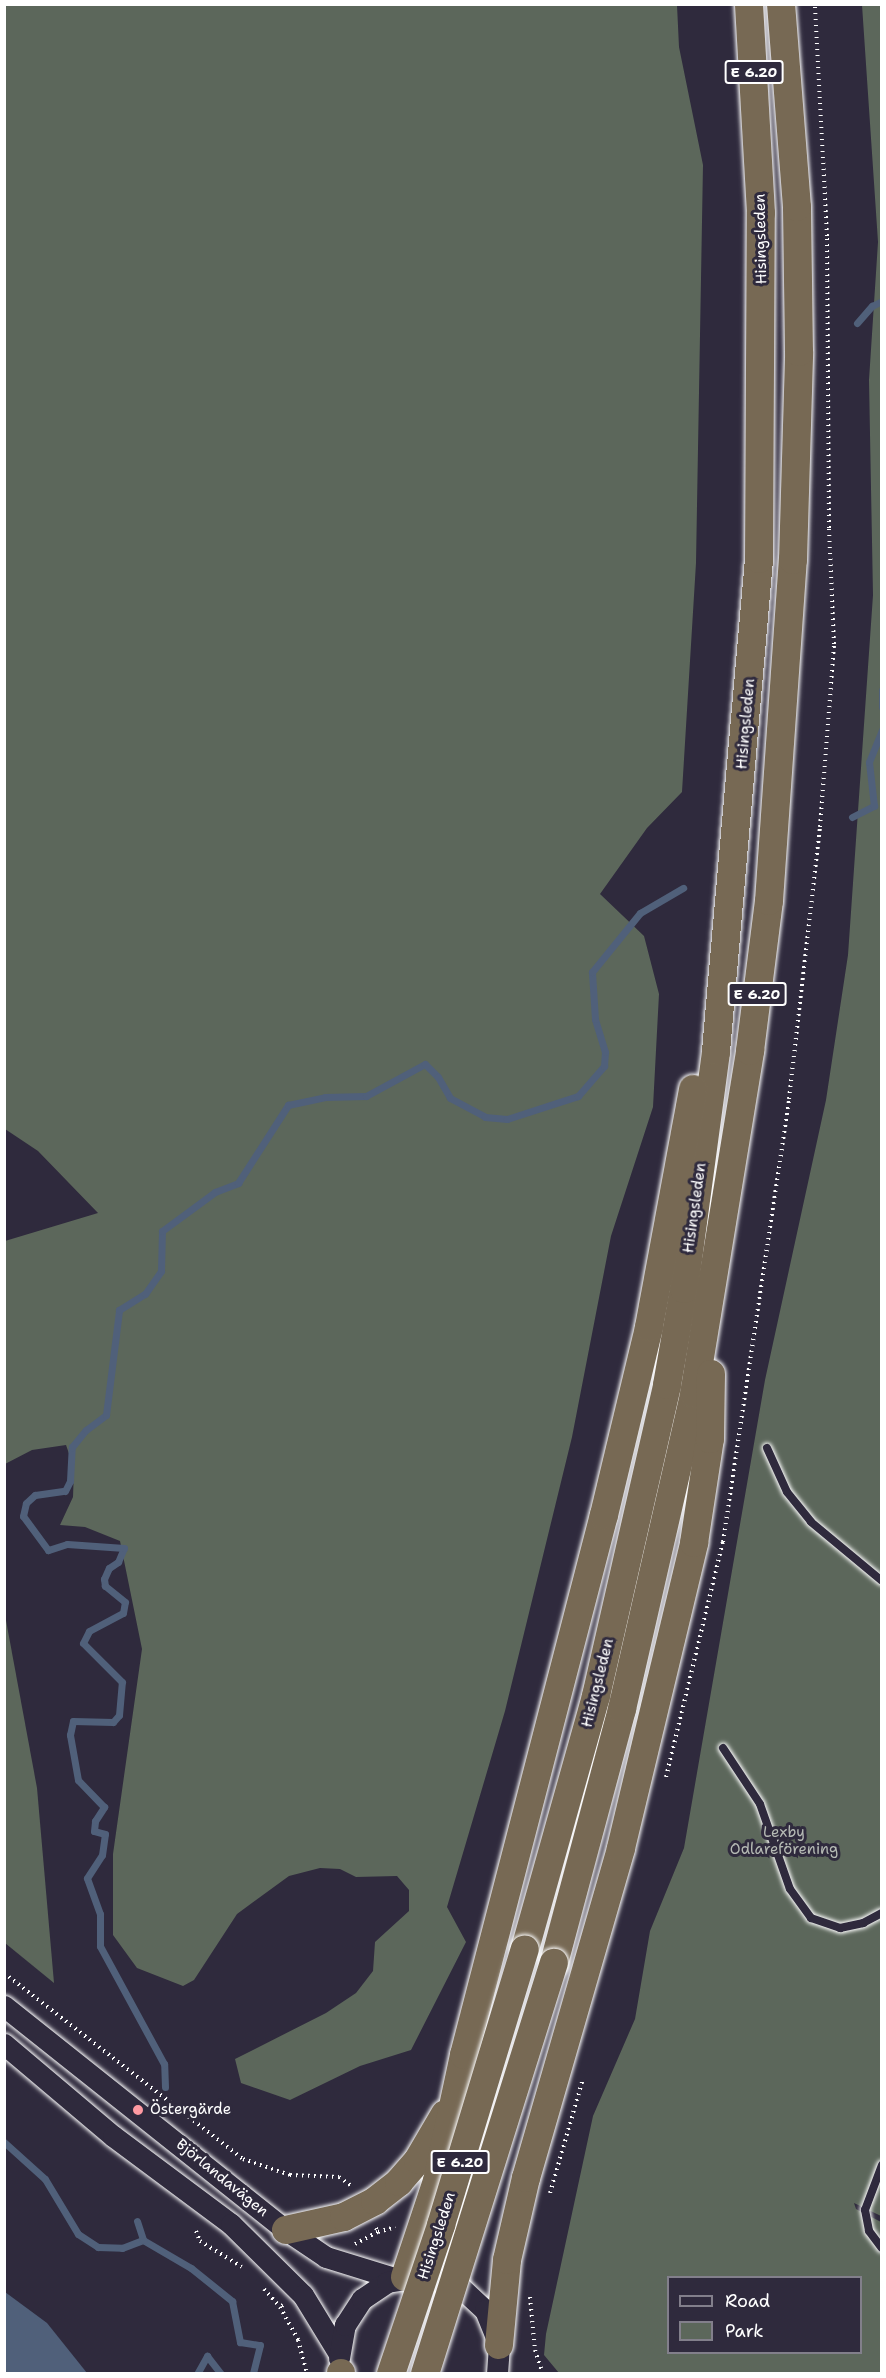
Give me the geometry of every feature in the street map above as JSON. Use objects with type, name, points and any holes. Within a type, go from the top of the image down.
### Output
[{"type":"highway","name":"Hisingsleden","points":[[391,2373],[441,2225],[525,1949],[598,1684],[662,1407],[684,1290],[716,1051],[759,559],[761,213],[749,4]]},
{"type":"highway","name":"Hisingsleden","points":[[425,2373],[554,1963],[622,1709],[694,1394],[750,1051],[769,901],[792,572],[798,352],[797,207],[781,4]]},
{"type":"highway","points":[[401,2278],[423,2232],[452,2124],[453,2100],[549,1736],[649,1327],[731,895]]},
{"type":"highway","points":[[500,2363],[507,2260],[526,2178],[621,1848],[694,1543],[710,1439],[712,1290]]},
{"type":"highway","points":[[286,2230],[344,2217],[399,2182],[418,2160],[453,2100]]},
{"type":"street","name":"Björlandavägen","points":[[4,2006],[286,2230],[326,2257],[401,2278],[442,2279],[466,2291],[485,2310],[500,2363]]},
{"type":"street","name":"Björlandavägen","points":[[4,2044],[113,2136],[231,2224],[303,2295],[340,2369]]},
{"type":"street","points":[[340,2369],[345,2325],[355,2307],[378,2286],[401,2278]]},
{"type":"lane","points":[[767,1448],[787,1492],[812,1522],[882,1581]]},
{"type":"lane","points":[[723,1748],[760,1804],[790,1889],[811,1918],[840,1928],[863,1923],[882,1913]]},
{"type":"lane","points":[[882,2165],[865,2210],[869,2231],[882,2248]]},
{"type":"path","points":[[4,1973],[243,2159],[290,2175],[339,2177],[349,2182],[378,2232],[405,2227],[423,2232]]},
{"type":"path","points":[[196,2231],[200,2241],[248,2272]]},
{"type":"path","points":[[259,2284],[279,2307]]},
{"type":"green space","points":[[5,4],[677,5],[679,47],[703,165],[696,563],[682,792],[647,828],[600,894],[644,936],[659,994],[653,1107],[611,1236],[572,1437],[505,1711],[447,1907],[466,1942],[411,2050],[360,2066],[290,2100],[241,2083],[235,2059],[326,2013],[356,1993],[373,1971],[375,1942],[409,1911],[409,1890],[397,1876],[356,1877],[340,1869],[320,1868],[289,1876],[237,1914],[194,1980],[183,1986],[137,1968],[113,1935],[113,1854],[142,1649],[120,1541],[85,1527],[60,1525],[73,1497],[74,1468],[66,1445],[32,1450],[5,1464],[5,1241],[98,1213],[38,1151],[5,1129]]},
{"type":"green space","name":"Lexby Odlareförening","points":[[862,5],[881,5],[881,2216],[854,2203],[856,2209],[881,2222],[881,2373],[559,2373],[544,2355],[546,2334],[593,2116],[635,2019],[650,1931],[684,1848],[765,1380],[826,1100],[848,955],[873,595],[869,380],[878,242]]},
{"type":"green space","points":[[5,1615],[37,1788],[54,1983],[5,1943]]},
{"type":"water","points":[[5,2292],[47,2323],[87,2373],[5,2373]]},
{"type":"waterway","points":[[857,323],[872,306],[882,301]]},
{"type":"waterway","points":[[882,690],[882,707]]},
{"type":"waterway","points":[[852,817],[874,806],[869,762],[882,729]]},
{"type":"waterway","points":[[165,2087],[164,2064],[100,1946],[100,1914],[87,1878],[102,1855],[105,1834],[94,1831],[95,1821],[104,1807],[78,1780],[70,1735],[73,1721],[113,1722],[119,1715],[122,1682],[83,1643],[89,1631],[123,1613],[125,1602],[105,1586],[104,1579],[109,1568],[118,1562],[124,1548],[67,1544],[48,1550],[23,1516],[26,1503],[35,1495],[65,1491],[70,1481],[72,1447],[86,1430],[106,1415],[119,1310],[145,1294],[161,1271],[162,1231],[215,1192],[238,1183],[288,1105],[325,1097],[366,1096],[425,1064],[438,1077],[450,1098],[485,1117],[507,1119],[578,1096],[604,1066],[605,1052],[595,1019],[592,972],[640,913],[683,888]]},
{"type":"waterway","points":[[4,2142],[45,2179],[78,2234],[98,2247],[122,2248],[143,2240],[191,2268],[232,2301],[240,2342],[260,2345],[253,2374]]},
{"type":"waterway","points":[[137,2221],[143,2240]]},
{"type":"waterway","points":[[197,2374],[207,2356],[221,2374]]},
{"type":"place","name":"Östergärde","points":[[138,2110]]}]
